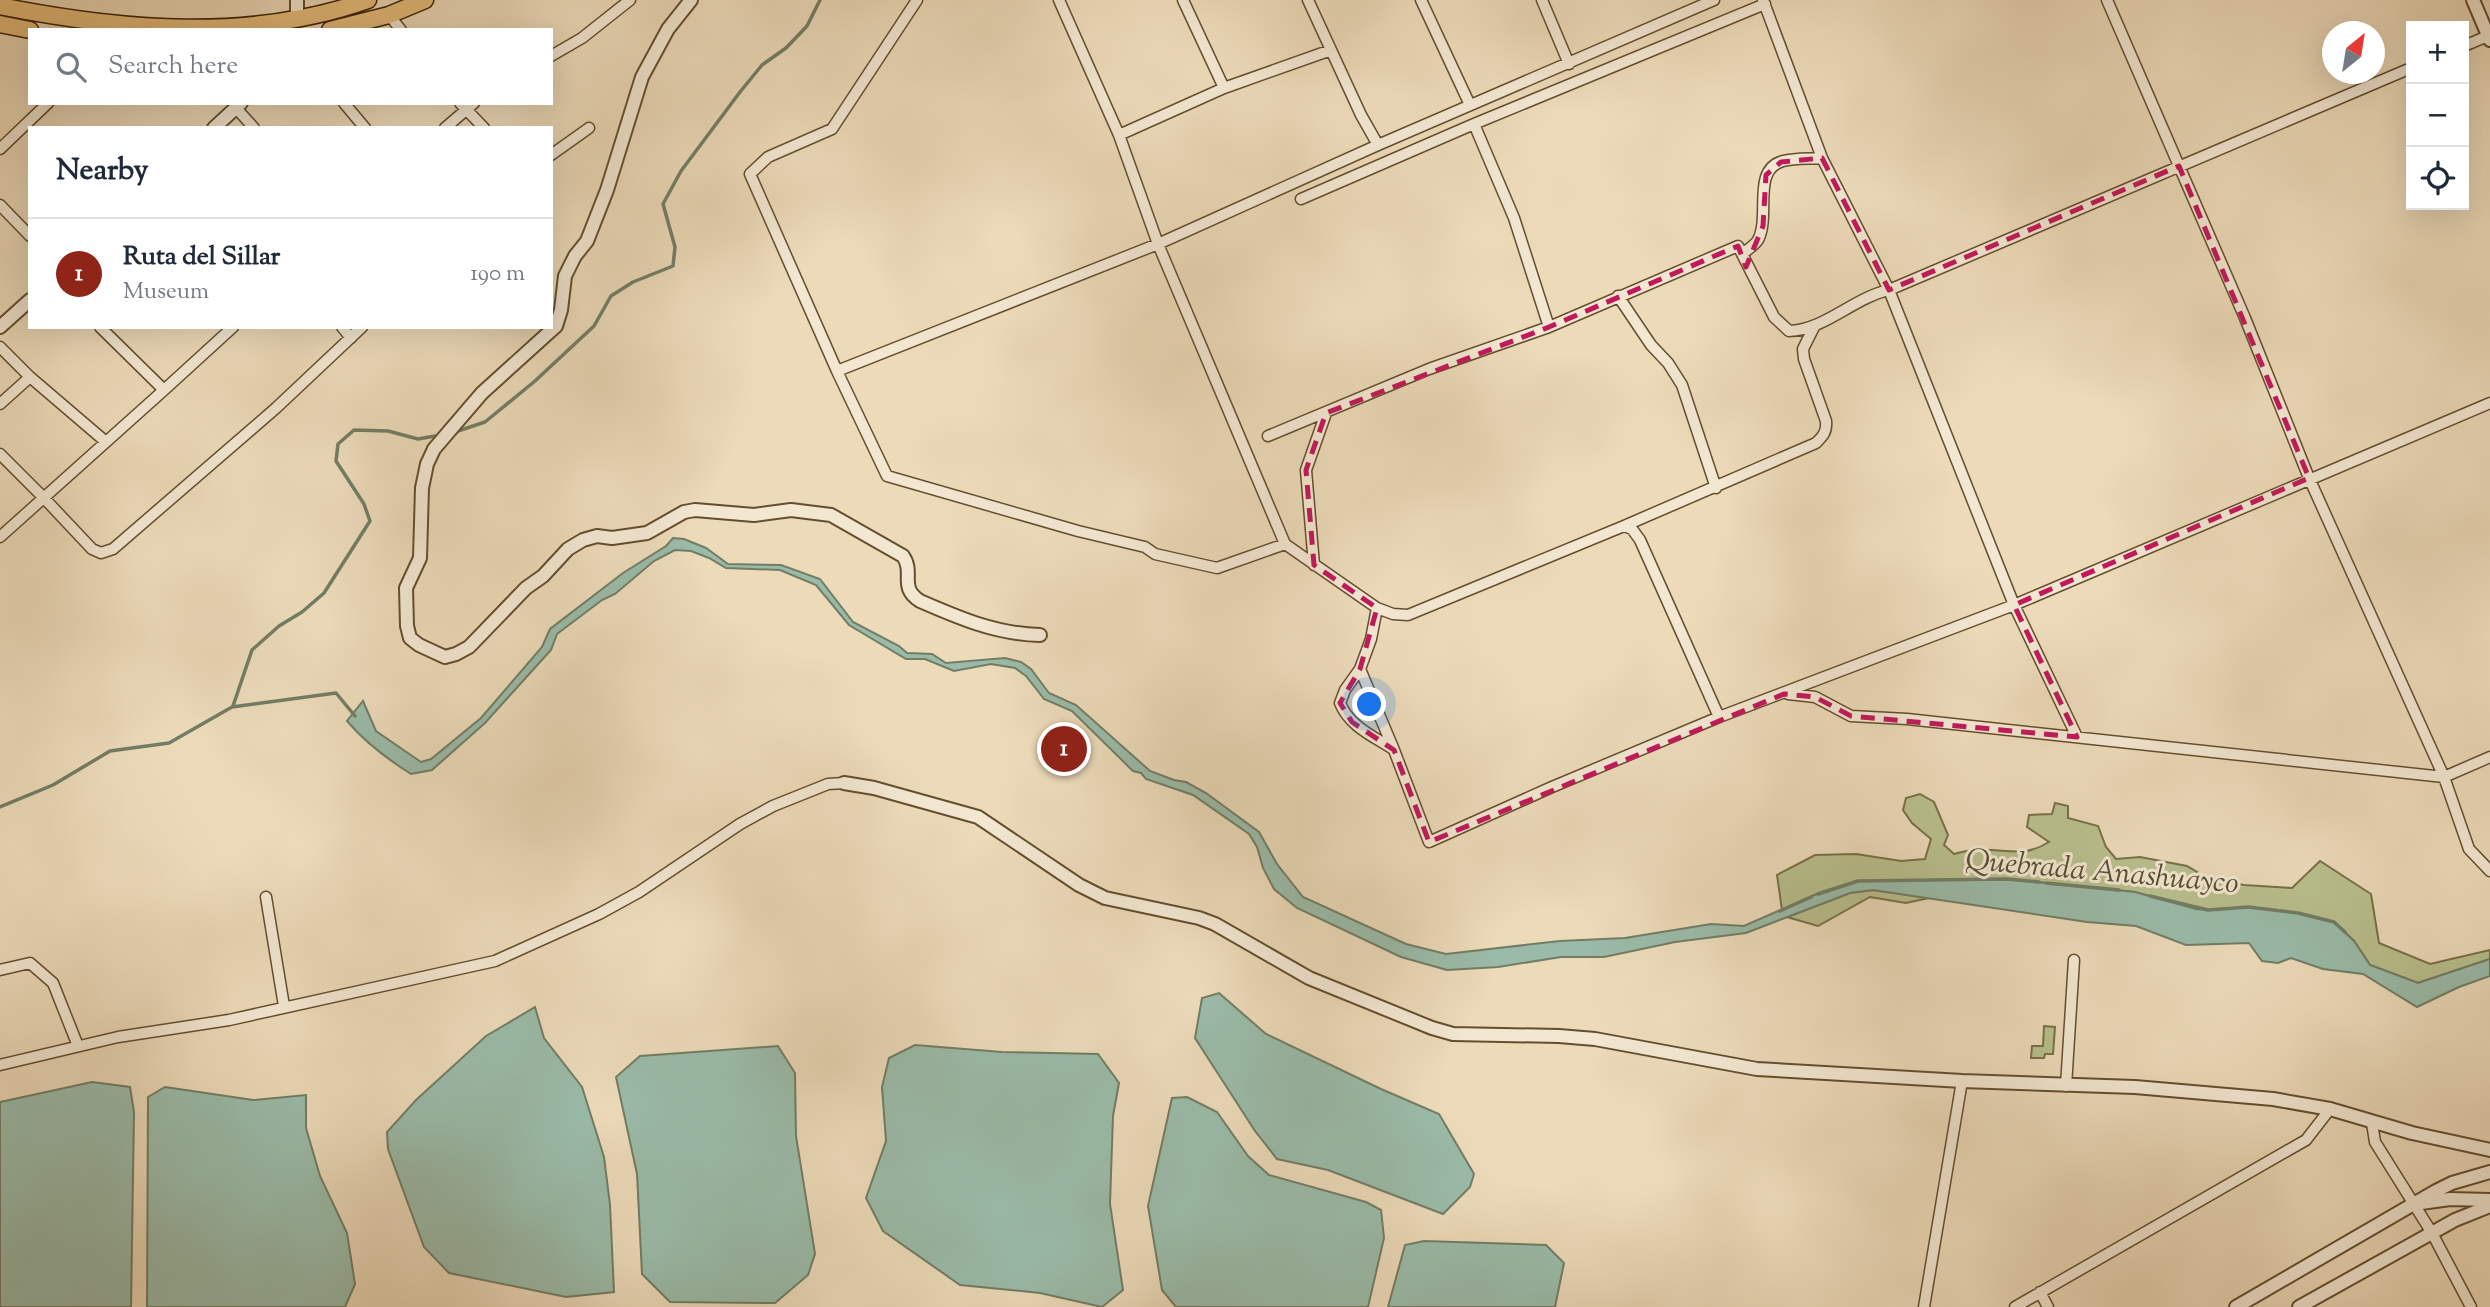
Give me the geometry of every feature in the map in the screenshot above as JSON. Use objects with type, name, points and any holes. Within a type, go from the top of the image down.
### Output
[{"type":"main road","points":[[0,6],[44,7],[100,22],[191,28],[297,24],[368,0]]},
{"type":"main road","points":[[338,28],[390,15],[425,0]]},
{"type":"main road","points":[[0,24],[28,30]]},
{"type":"street","points":[[297,0],[297,24]]},
{"type":"street","points":[[553,55],[582,38],[629,0]]},
{"type":"street","points":[[553,329],[561,310],[565,276],[575,256],[587,241],[624,138],[642,77],[668,29],[691,0]]},
{"type":"street","points":[[917,0],[832,129],[768,157],[750,174],[836,371],[887,476],[1078,531],[1145,547],[1155,554],[1217,568],[1286,544]]},
{"type":"street","points":[[1059,0],[1119,135],[1158,244],[1286,544],[1377,608],[1393,614],[1408,615],[1716,488],[1816,443],[1827,430],[1826,421],[1803,349],[1814,327]]},
{"type":"street","points":[[1183,0],[1224,88]]},
{"type":"street","points":[[1308,0],[1361,115],[1378,145]]},
{"type":"street","points":[[1421,0],[1470,105]]},
{"type":"street","points":[[1542,0],[1569,64]]},
{"type":"street","points":[[836,371],[1158,244],[1378,145],[1714,0]]},
{"type":"street","points":[[2107,0],[2245,318],[2309,478],[2444,777],[2469,849],[2490,870]]},
{"type":"street","points":[[2469,44],[2489,37],[2473,0]]},
{"type":"street","points":[[1301,199],[1764,2],[1822,158],[1889,290],[2014,605],[2077,737]]},
{"type":"street","points":[[390,15],[400,28]]},
{"type":"street","points":[[1119,135],[1224,88],[1331,50]]},
{"type":"street","points":[[1268,436],[1429,369],[1549,327],[1738,246],[1774,317],[1782,327],[1789,331],[1814,327],[1859,300],[1889,290],[2406,70]]},
{"type":"street","points":[[0,149],[46,105]]},
{"type":"street","points":[[216,126],[239,105],[253,126]]},
{"type":"street","points":[[346,105],[363,126]]},
{"type":"street","points":[[447,126],[466,105],[482,126]]},
{"type":"street","points":[[1474,124],[1514,218],[1549,327]]},
{"type":"street","points":[[553,154],[589,128]]},
{"type":"street","points":[[1742,254],[1757,242],[1763,226],[1764,184],[1766,175],[1773,166],[1781,162],[1822,158]]},
{"type":"street","points":[[0,205],[28,234]]},
{"type":"street","points":[[1618,296],[1682,385],[1716,488]]},
{"type":"street","points":[[0,327],[28,302]]},
{"type":"street","points":[[102,329],[164,390]]},
{"type":"street","points":[[344,329],[351,338]]},
{"type":"street","points":[[0,454],[92,549],[101,553],[113,549],[276,408],[360,329]]},
{"type":"street","points":[[553,329],[482,393],[434,449],[427,464],[422,488],[420,558],[406,588],[407,626],[410,638],[419,645],[445,656],[456,654],[469,647],[568,549],[583,540],[597,537],[612,538],[647,533],[684,512],[695,510],[754,515],[792,510],[831,515],[903,556],[908,562],[907,586],[911,595],[920,601],[995,631],[1040,635]]},
{"type":"street","points":[[0,537],[164,390],[225,330]]},
{"type":"street","points":[[0,347],[30,377],[106,442]]},
{"type":"street","points":[[0,404],[30,377]]},
{"type":"street","points":[[1360,669],[1429,842],[1719,717],[2014,605],[2490,403]]},
{"type":"street","points":[[1314,565],[1306,470],[1326,413]]},
{"type":"street","points":[[1624,526],[1632,530],[1640,541],[1719,717]]},
{"type":"street","points":[[1377,608],[1371,639],[1360,669],[1345,690],[1340,703],[1344,713],[1394,750]]},
{"type":"street","points":[[1784,694],[1815,697],[1851,716],[1907,719],[2444,777],[2490,757]]},
{"type":"street","points":[[0,1065],[118,1037],[229,1020],[495,961],[599,914],[639,892],[740,824],[773,806],[828,784],[844,783],[874,788],[978,817],[1079,885],[1104,898],[1199,918],[1215,924],[1309,978],[1453,1034],[1546,1035],[1595,1039],[1757,1069],[2208,1092],[2273,1099],[2330,1109],[2372,1123],[2490,1150]]},
{"type":"street","points":[[266,897],[284,1006]]},
{"type":"street","points":[[2066,1086],[2074,960]]},
{"type":"street","points":[[0,970],[30,963],[54,983],[78,1046]]},
{"type":"street","points":[[1924,1307],[1962,1081]]},
{"type":"street","points":[[2015,1307],[2306,1140],[2330,1109]]},
{"type":"street","points":[[2372,1123],[2375,1142],[2432,1233],[2471,1307]]},
{"type":"street","points":[[2236,1307],[2452,1183],[2490,1172]]},
{"type":"street","points":[[2413,1205],[2449,1199],[2490,1200]]},
{"type":"street","points":[[2299,1307],[2455,1220],[2490,1206]]},
{"type":"street","points":[[2040,1292],[2048,1307]]},
{"type":"highlighted area","points":[[1822,158],[1889,290],[2179,166],[2309,478],[2014,605],[2077,737],[1851,716],[1815,697],[1784,694],[1429,842],[1394,750],[1352,722],[1340,703],[1360,669],[1377,608],[1314,565],[1306,470],[1326,413],[1549,327],[1738,246],[1746,267],[1763,226],[1766,175],[1781,162]]},
{"type":"shaded area","points":[[673,538],[684,539],[706,548],[728,564],[781,565],[820,579],[853,622],[907,653],[932,654],[946,663],[1005,658],[1021,662],[1031,669],[1049,693],[1076,705],[1150,771],[1186,782],[1206,793],[1259,832],[1277,864],[1303,897],[1406,944],[1446,954],[1560,941],[1625,938],[1711,924],[1744,926],[1819,893],[1858,881],[2006,879],[2135,892],[2196,909],[2248,907],[2298,913],[2334,922],[2354,941],[2370,965],[2418,983],[2490,959],[2490,976],[2417,1007],[2363,974],[2323,969],[2291,958],[2278,963],[2262,961],[2249,943],[2186,945],[2136,926],[2087,922],[1873,890],[1850,893],[1746,933],[1675,942],[1604,957],[1561,957],[1498,967],[1447,970],[1401,957],[1297,908],[1274,889],[1249,834],[1193,795],[1146,779],[1141,773],[1133,771],[1072,711],[1044,699],[1026,676],[1015,668],[991,664],[954,671],[925,659],[906,659],[849,625],[816,585],[780,570],[726,568],[691,551],[675,550],[654,561],[615,594],[602,600],[557,634],[551,650],[485,723],[432,770],[411,774],[377,750],[347,721],[363,701],[376,731],[421,762],[431,759],[481,718],[542,647],[550,629],[623,573],[666,546]]},
{"type":"shaded area","points":[[1920,794],[1934,802],[1948,835],[1944,845],[1954,854],[1974,850],[2030,850],[2049,842],[2027,827],[2029,815],[2052,814],[2055,803],[2068,806],[2068,818],[2098,826],[2106,847],[2116,859],[2140,857],[2187,866],[2209,879],[2244,885],[2292,888],[2320,861],[2371,894],[2379,943],[2430,964],[2490,950],[2490,959],[2418,983],[2370,965],[2354,941],[2334,922],[2298,913],[2248,907],[2196,909],[2135,892],[2006,879],[1858,881],[1819,893],[1782,910],[1777,875],[1815,855],[1856,854],[1901,861],[1925,859],[1931,839],[1912,823],[1903,810],[1906,798]]},
{"type":"shaded area","points":[[1873,890],[1929,898],[1906,903],[1870,897],[1818,926],[1787,917],[1850,893]]},
{"type":"shaded area","points":[[1219,993],[1266,1034],[1439,1114],[1474,1174],[1470,1187],[1443,1214],[1328,1170],[1277,1159],[1255,1131],[1195,1038],[1202,998]]},
{"type":"shaded area","points":[[535,1007],[544,1038],[582,1087],[604,1157],[610,1205],[614,1292],[566,1297],[449,1273],[424,1247],[388,1149],[387,1132],[416,1100],[486,1036]]},
{"type":"shaded area","points":[[2044,1026],[2055,1027],[2053,1054],[2045,1054],[2044,1058],[2031,1058],[2032,1046],[2043,1046]]},
{"type":"shaded area","points":[[915,1045],[1002,1052],[1098,1054],[1119,1083],[1113,1116],[1110,1204],[1123,1290],[1102,1307],[1040,1293],[960,1285],[883,1231],[866,1198],[886,1141],[882,1087],[889,1058]]},
{"type":"shaded area","points":[[778,1046],[795,1073],[796,1136],[815,1254],[808,1275],[775,1303],[670,1302],[642,1274],[637,1174],[616,1077],[640,1056]]},
{"type":"shaded area","points":[[92,1082],[130,1087],[134,1112],[131,1307],[0,1307],[0,1102]]},
{"type":"shaded area","points":[[165,1087],[253,1100],[306,1095],[306,1128],[320,1176],[347,1233],[355,1284],[345,1307],[147,1307],[148,1097]]},
{"type":"shaded area","points":[[1187,1097],[1217,1112],[1248,1156],[1269,1175],[1366,1202],[1381,1210],[1384,1238],[1368,1307],[1176,1307],[1162,1290],[1148,1206],[1172,1098]]},
{"type":"shaded area","points":[[1424,1241],[1546,1245],[1564,1263],[1555,1307],[1388,1307],[1405,1245]]},
{"type":"waterway","points":[[455,432],[485,422],[535,381],[594,326],[611,296],[633,282],[673,266],[675,247],[663,204],[681,171],[762,65],[786,48],[807,26],[820,0]]},
{"type":"waterway","points":[[233,706],[252,650],[324,593],[370,521],[364,504],[336,461],[338,444],[354,430],[388,431],[418,439],[441,435]]},
{"type":"waterway","name":"Quebrada Anashuayco","points":[[0,807],[53,785],[110,751],[169,743],[232,707],[336,693],[355,716]]},
{"type":"waterway","name":"Quebrada Anashuayco","points":[[1818,894],[1858,881],[2006,879],[2039,882]]},
{"type":"waterway","name":"Quebrada Anashuayco","points":[[2046,883],[2119,890]]},
{"type":"waterway","name":"Quebrada Anashuayco","points":[[2150,896],[2208,910],[2248,907],[2298,913],[2334,922],[2345,932]]},
{"type":"waterway","name":"Quebrada Anashuayco","points":[[1780,911],[1811,897]]},
{"type":"place","name":"Ruta del Sillar","points":[[1064,749]]}]
